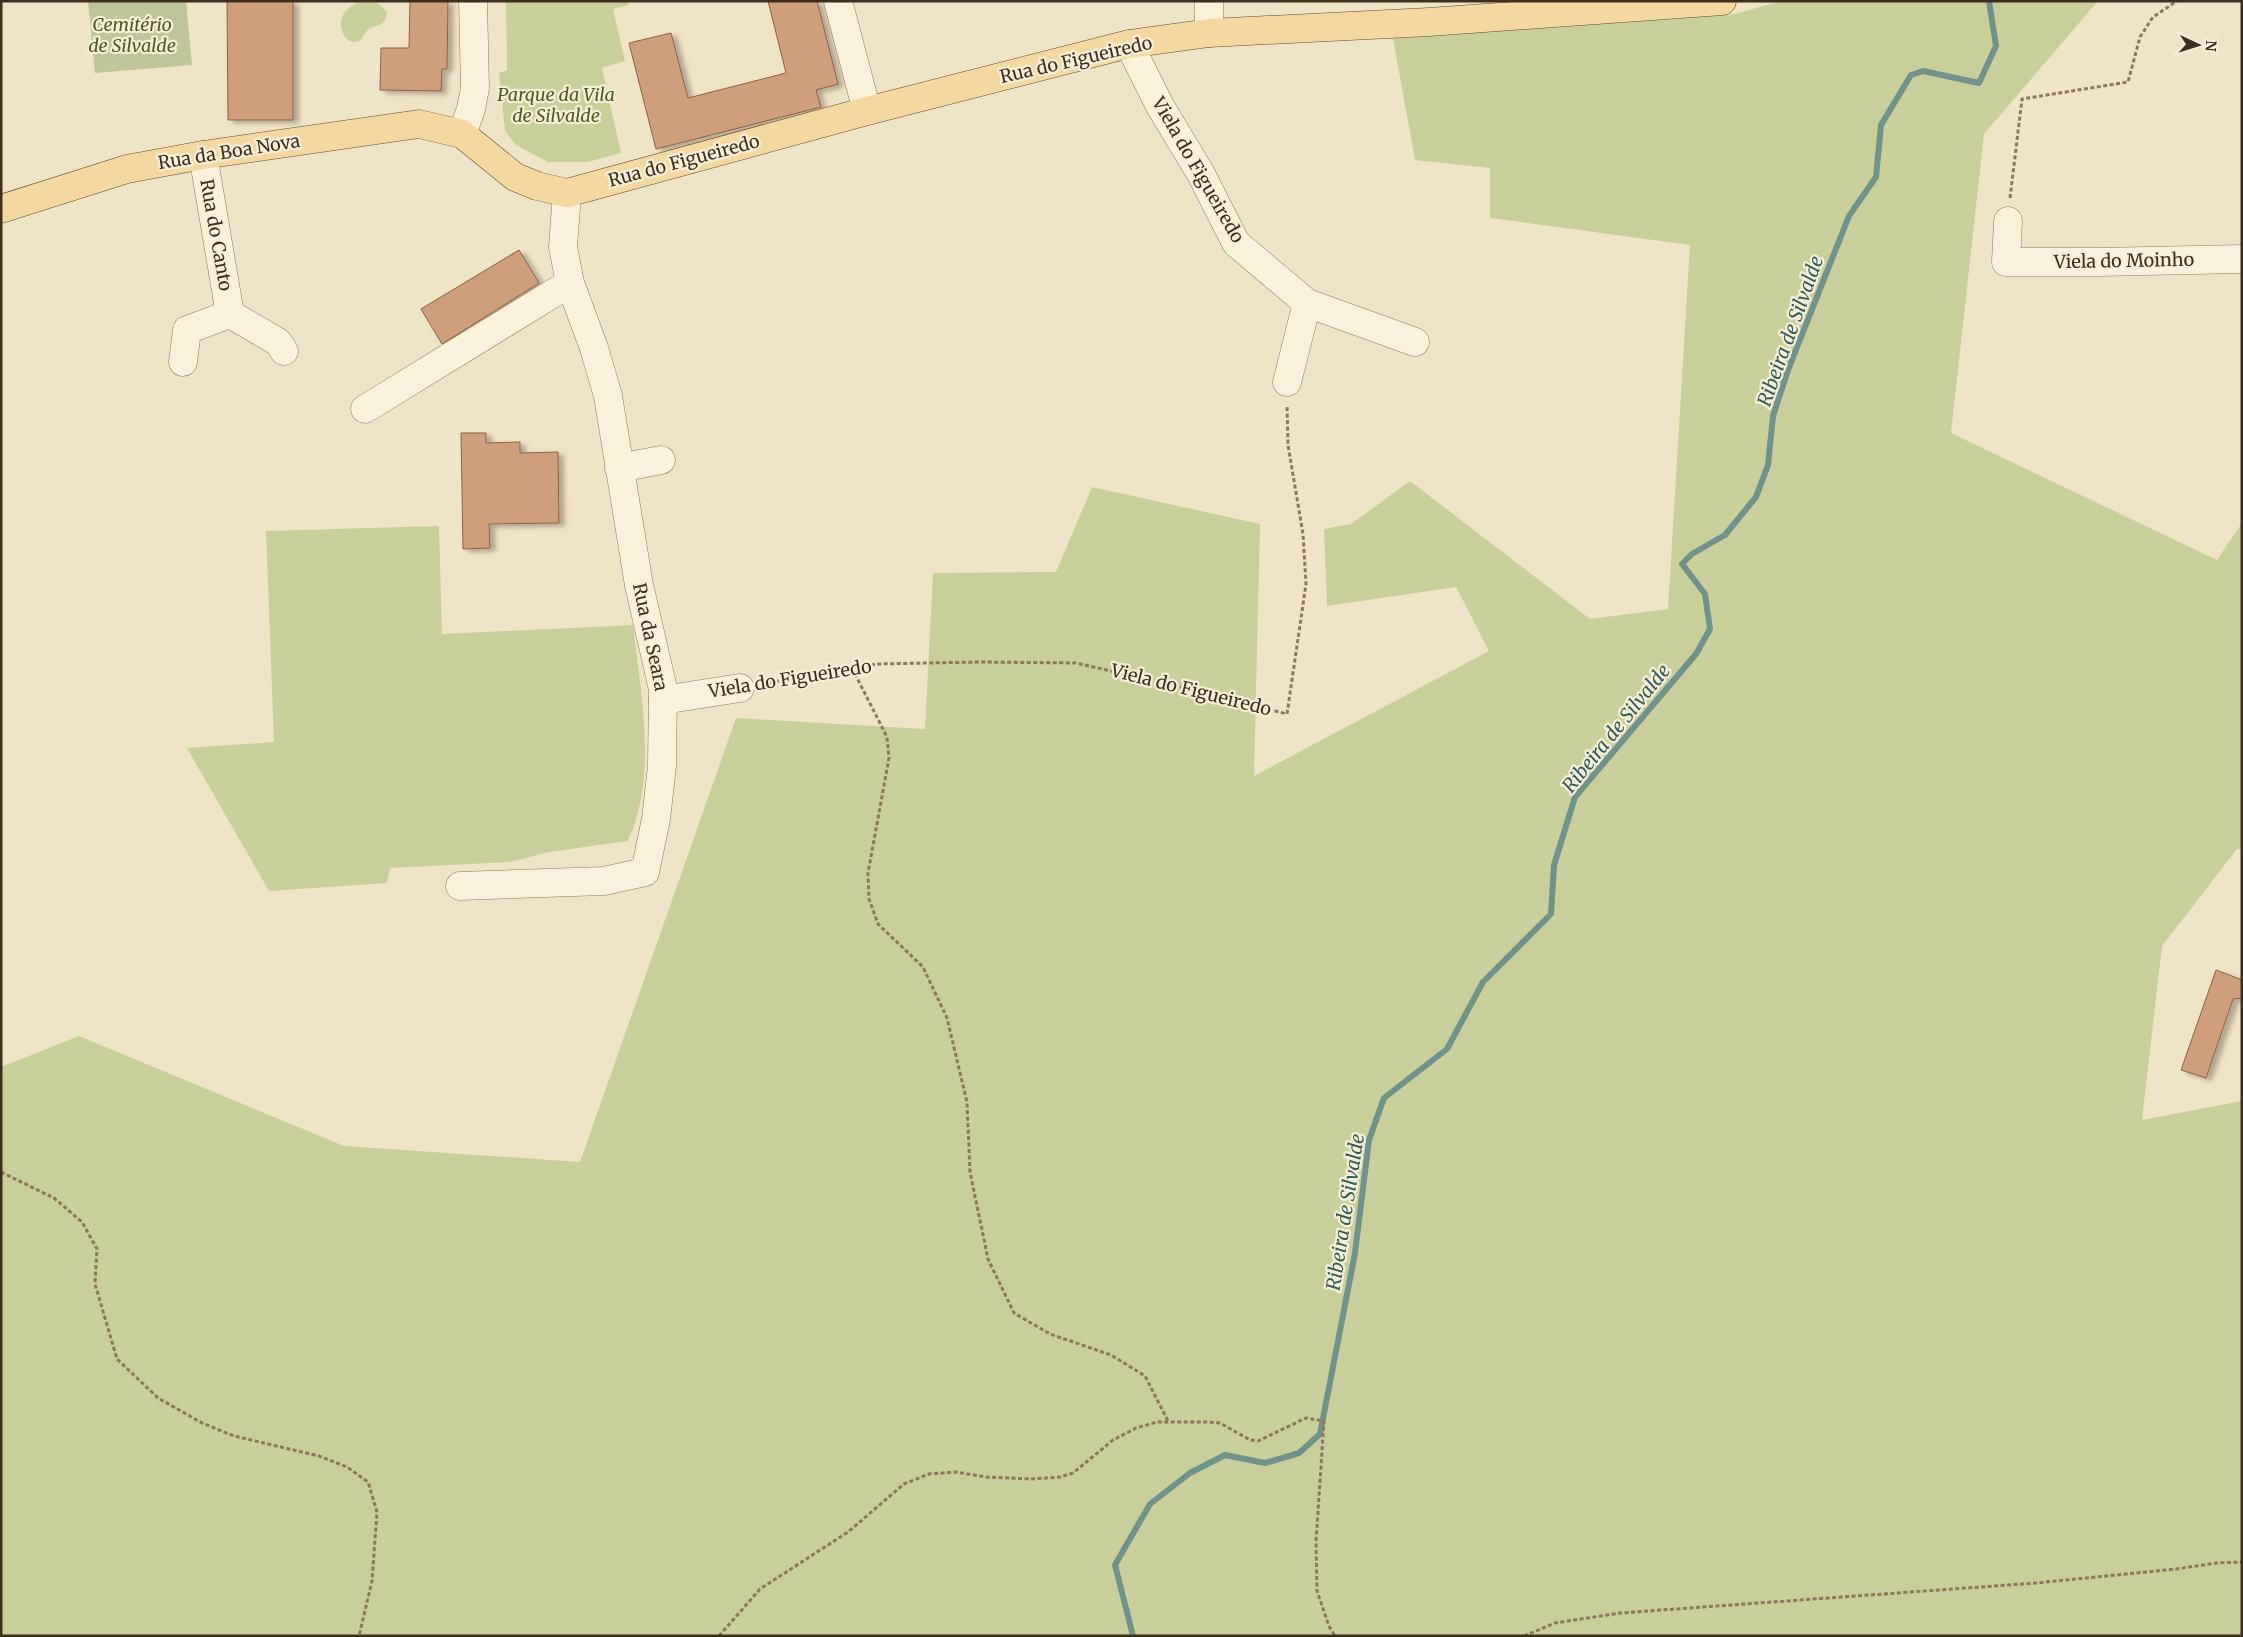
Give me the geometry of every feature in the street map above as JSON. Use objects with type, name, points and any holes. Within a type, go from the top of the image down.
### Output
[{"type":"main road","name":"Rua do Figueiredo","points":[[462,134],[515,177],[537,186],[567,192],[867,111],[1129,44],[1209,33],[1428,22],[1722,1]]},
{"type":"main road","name":"Rua da Boa Nova","points":[[1,209],[127,169],[202,155],[419,124],[462,134]]},
{"type":"street","points":[[462,134],[475,88],[473,1]]},
{"type":"street","points":[[838,1],[867,111]]},
{"type":"street","points":[[1209,1],[1209,33]]},
{"type":"street","name":"Viela do Figueiredo","points":[[1129,44],[1160,106],[1201,174],[1236,243],[1307,303]]},
{"type":"street","name":"Rua do Canto","points":[[202,155],[230,314],[278,342],[284,351]]},
{"type":"street","name":"Rua da Seara","points":[[460,886],[604,881],[645,872],[656,819],[662,766],[663,688],[639,585],[608,396],[594,348],[570,283],[563,246],[567,192]]},
{"type":"street","name":"Viela do Moinho","points":[[2008,221],[2006,262],[2242,259]]},
{"type":"street","points":[[365,409],[570,283]]},
{"type":"street","points":[[1287,382],[1307,303],[1415,342]]},
{"type":"street","name":"Rua do Canto","points":[[183,362],[187,330],[230,314]]},
{"type":"street","points":[[619,468],[662,460]]},
{"type":"street","name":"Viela do Figueiredo","points":[[663,700],[740,688]]},
{"type":"path","points":[[2008,221],[2022,99],[2128,82],[2140,37],[2153,17],[2177,1]]},
{"type":"path","name":"Viela do Figueiredo","points":[[740,688],[876,664],[1076,663],[1287,714],[1306,584],[1303,534],[1288,445],[1287,382]]},
{"type":"path","points":[[852,668],[887,737],[889,758],[868,873],[869,899],[878,924],[923,967],[947,1018],[967,1102],[970,1172],[988,1259],[1014,1312],[1050,1334],[1111,1355],[1145,1376],[1168,1421]]},
{"type":"path","points":[[1,1172],[54,1198],[82,1222],[97,1249],[95,1284],[117,1359],[158,1398],[202,1423],[234,1436],[319,1456],[347,1467],[368,1482],[377,1512],[372,1582],[358,1636]]},
{"type":"path","points":[[719,1636],[760,1589],[848,1532],[904,1484],[929,1474],[956,1472],[986,1477],[1032,1479],[1060,1477],[1073,1473],[1121,1436],[1136,1428],[1157,1422],[1220,1423],[1250,1440],[1258,1441],[1306,1418],[1324,1421],[1316,1542],[1317,1591],[1329,1626],[1335,1636]]},
{"type":"path","points":[[1524,1636],[1556,1623],[1620,1613],[2036,1583],[2176,1569],[2216,1563],[2242,1562]]},
{"type":"green space","name":"Cemitério de Silvalde","points":[[88,1],[186,1],[192,65],[95,73]]},
{"type":"green space","name":"Parque da Vila de Silvalde","points":[[506,1],[628,1],[629,5],[613,9],[625,61],[602,68],[621,153],[588,162],[548,162],[516,145],[505,131],[499,73],[507,70]]},
{"type":"green space","points":[[1781,1],[2098,1],[1984,134],[1951,433],[2217,560],[2242,523],[2242,849],[2237,849],[2162,946],[2142,1120],[2242,1101],[2242,1636],[1,1636],[1,1067],[79,1036],[344,1146],[580,1162],[736,718],[925,729],[933,573],[1056,572],[1092,487],[1260,524],[1254,776],[1489,651],[1456,587],[1327,606],[1324,529],[1351,524],[1410,481],[1590,619],[1668,609],[1690,245],[1490,218],[1490,168],[1415,160],[1392,33],[1735,14]]},
{"type":"green space","points":[[358,2],[378,3],[387,12],[383,23],[369,29],[359,41],[354,42],[347,39],[344,35],[341,22],[346,10]]},
{"type":"green space","points":[[439,526],[442,634],[633,625],[643,707],[645,762],[643,789],[628,841],[549,852],[510,862],[390,868],[387,883],[269,891],[187,748],[274,742],[266,531]]},
{"type":"building","points":[[227,1],[293,1],[293,120],[228,120]]},
{"type":"building","points":[[410,1],[448,1],[447,69],[442,69],[441,91],[380,90],[381,48],[409,48]]},
{"type":"building","points":[[768,1],[817,1],[838,84],[816,90],[821,107],[656,149],[629,43],[671,33],[688,98],[786,73]]},
{"type":"building","points":[[519,250],[539,283],[442,344],[421,309]]},
{"type":"building","points":[[461,433],[486,433],[486,443],[520,442],[520,453],[558,452],[559,523],[489,524],[490,548],[463,549]]},
{"type":"building","points":[[2216,970],[2242,980],[2242,998],[2233,999],[2206,1078],[2181,1070]]},
{"type":"waterway","name":"Ribeira de Silvalde","points":[[1133,1636],[1115,1565],[1150,1504],[1190,1473],[1225,1455],[1265,1463],[1299,1453],[1320,1434],[1355,1253],[1369,1140],[1384,1098],[1447,1049],[1483,982],[1551,914],[1554,865],[1575,797],[1696,654],[1710,629],[1705,594],[1682,564],[1692,554],[1725,535],[1756,497],[1768,465],[1773,416],[1788,370],[1849,216],[1876,177],[1881,125],[1911,75],[1923,71],[1979,83],[1996,46],[1989,1]]}]
